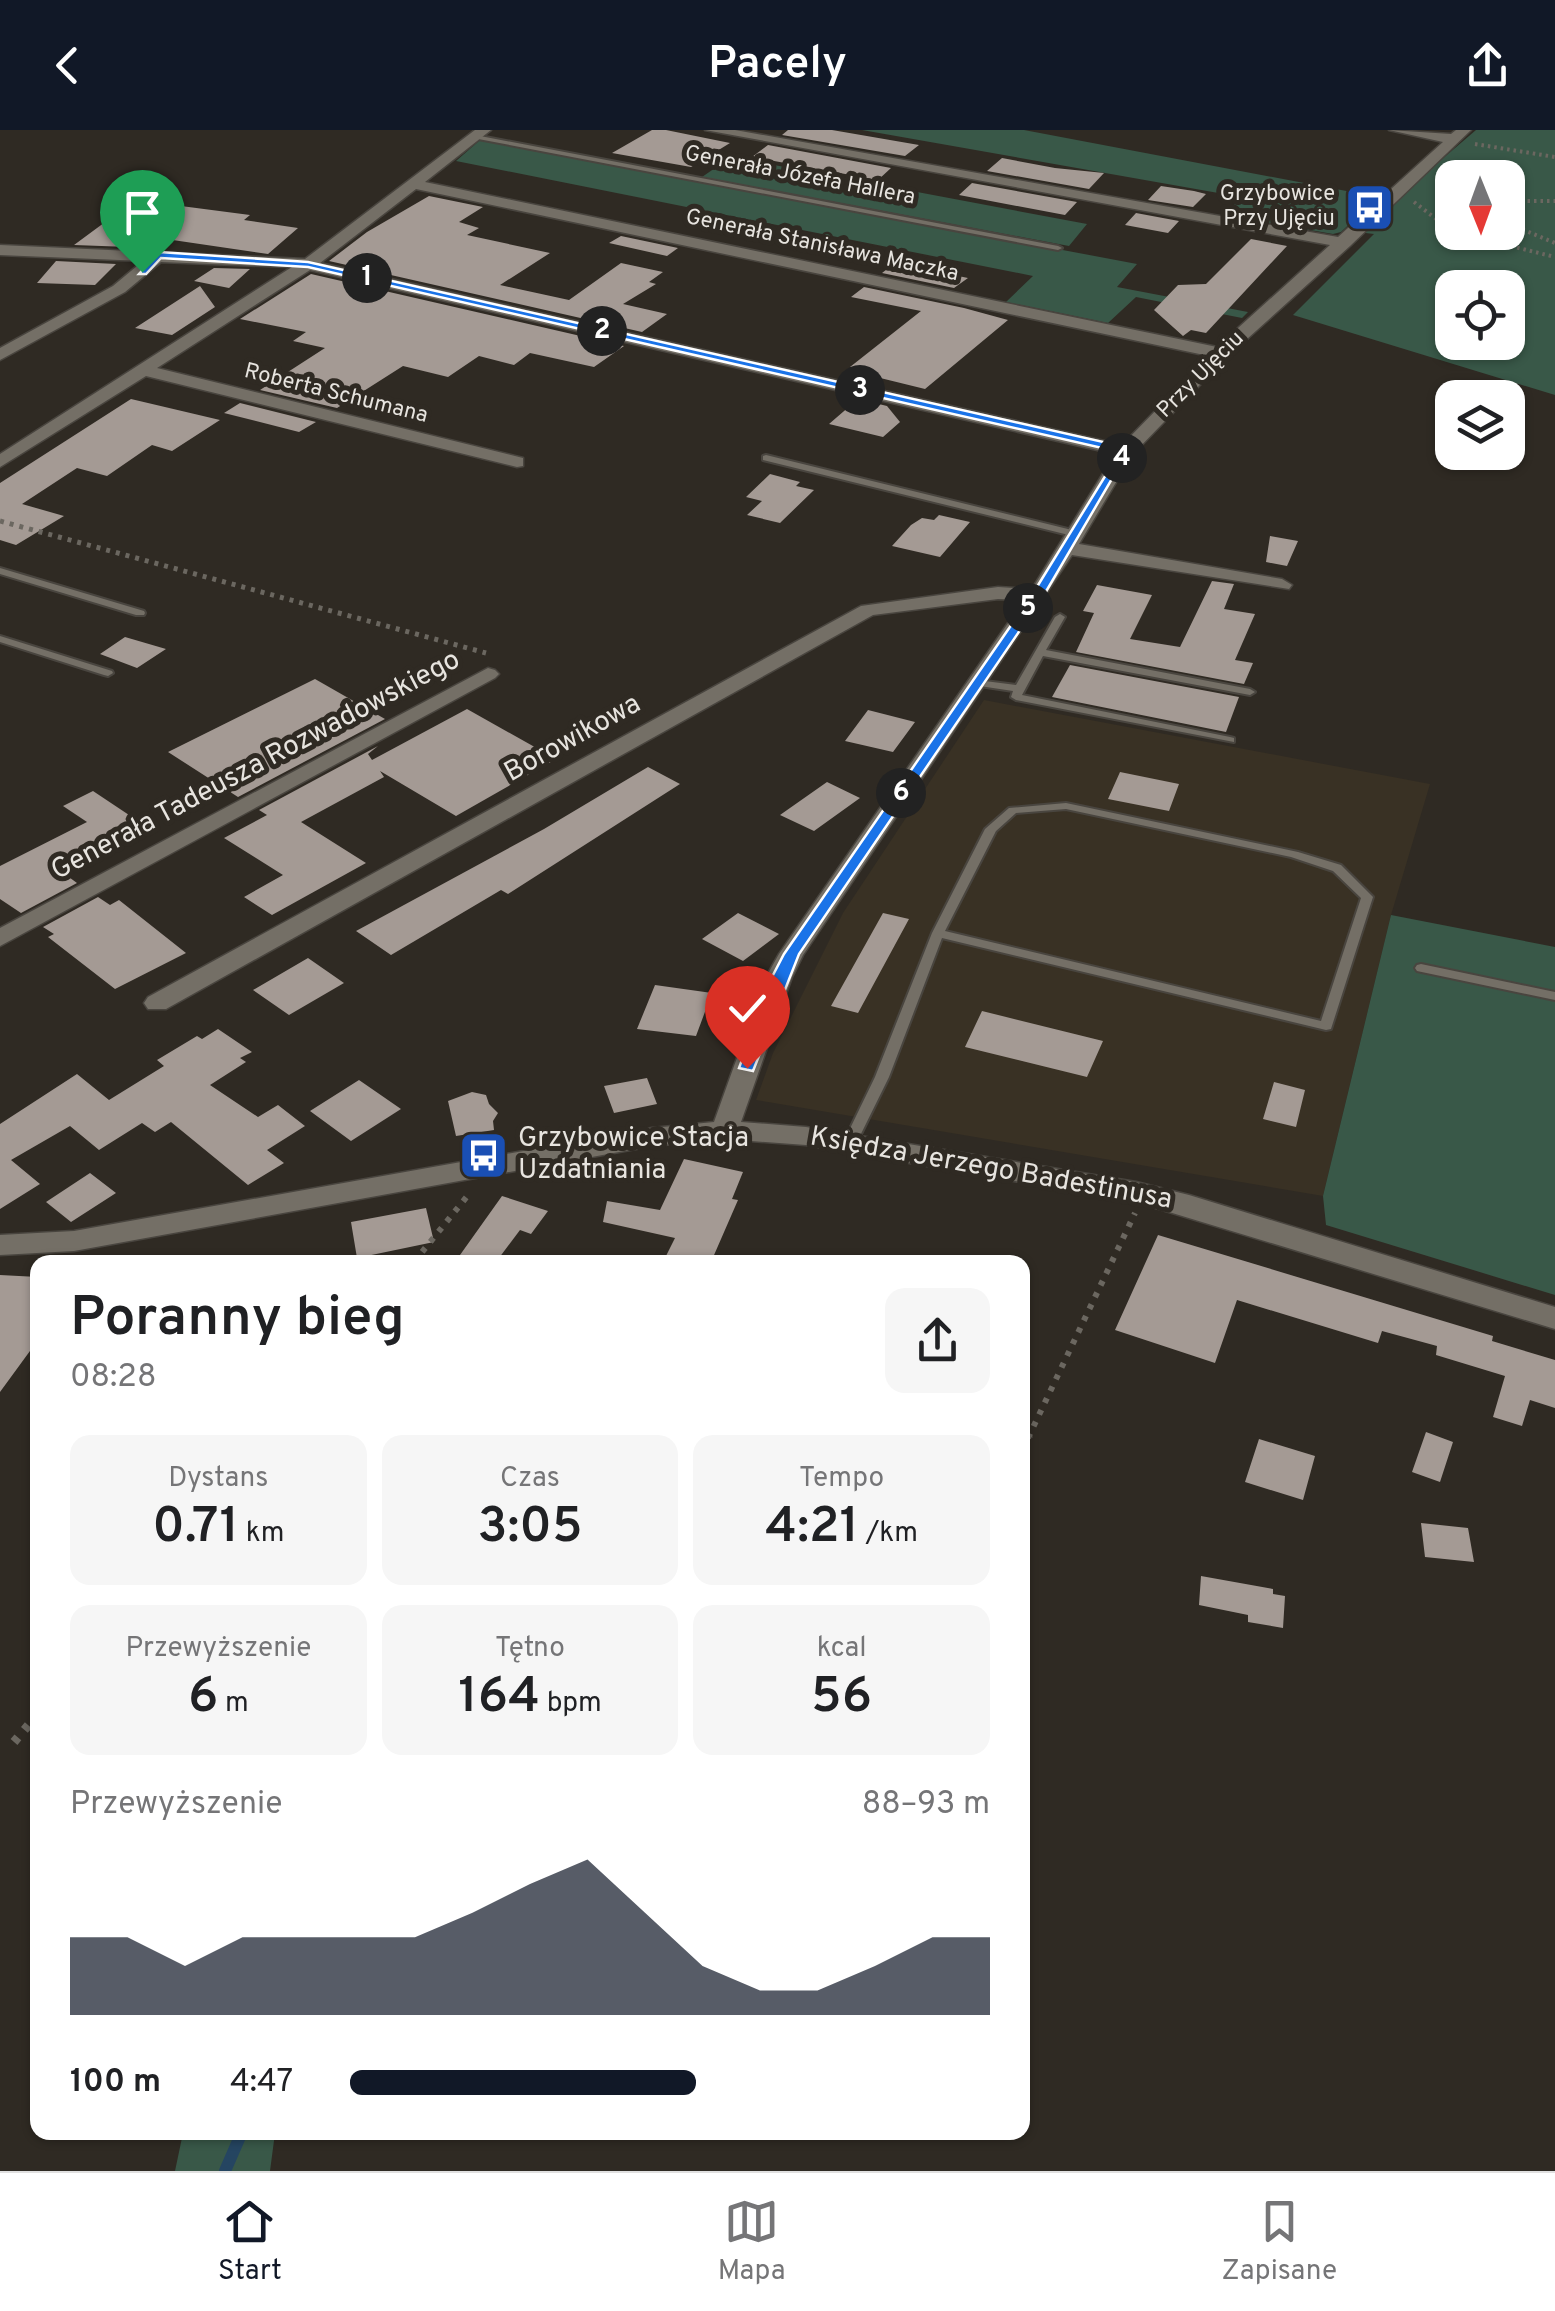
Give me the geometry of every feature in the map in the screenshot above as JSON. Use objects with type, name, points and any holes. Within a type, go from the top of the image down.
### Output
[{"type":"street","points":[[712,130],[1345,243]]},
{"type":"street","points":[[1396,130],[1459,135]]},
{"type":"street","name":"Generała Józefa Hallera","points":[[0,462],[308,264],[479,134]]},
{"type":"street","name":"Przy Ujęciu","points":[[725,1130],[779,977],[792,954],[1038,595],[1126,450],[1221,353],[1459,135]]},
{"type":"street","name":"Generała Stanisława Maczka","points":[[414,184],[1221,353]]},
{"type":"street","points":[[0,250],[308,264],[1126,450]]},
{"type":"street","points":[[0,269],[30,251]]},
{"type":"street","points":[[0,355],[119,288],[159,255]]},
{"type":"street","name":"Roberta Schumana","points":[[144,370],[518,462]]},
{"type":"street","points":[[1073,541],[1282,586]]},
{"type":"street","name":"Borowikowa","points":[[158,1003],[868,610],[998,593],[1038,595]]},
{"type":"street","name":"Generała Tadeusza Rozwadowskiego","points":[[0,938],[488,674]]},
{"type":"street","name":"Księdza Jerzego Badestinusa","points":[[0,1244],[74,1241],[652,1138],[725,1130],[850,1144],[1144,1194],[1278,1231],[1555,1318]]},
{"type":"lane","name":"Generała Józefa Hallera","points":[[479,134],[1058,248]]},
{"type":"lane","points":[[766,458],[1073,541]]},
{"type":"lane","points":[[0,571],[140,614]]},
{"type":"lane","points":[[1060,617],[1016,697],[1230,740]]},
{"type":"lane","points":[[0,639],[108,674]]},
{"type":"lane","points":[[1039,652],[1250,692]]},
{"type":"lane","points":[[977,683],[1019,689]]},
{"type":"lane","points":[[850,1144],[882,1076],[938,934],[990,829],[1013,810],[1066,806],[1294,854],[1338,868],[1367,896],[1326,1026],[938,934]]},
{"type":"lane","points":[[1420,968],[1555,996]]},
{"type":"path","points":[[1459,135],[1555,157]]},
{"type":"path","points":[[1408,197],[1435,218]]},
{"type":"path","points":[[1525,201],[1555,200]]},
{"type":"path","points":[[1525,230],[1555,243]]},
{"type":"path","points":[[1525,249],[1555,256]]},
{"type":"path","points":[[0,520],[486,653],[494,661],[488,674]]},
{"type":"path","points":[[420,1255],[492,1166]]},
{"type":"path","points":[[1030,1433],[1144,1194]]},
{"type":"path","points":[[14,1742],[30,1723]]},
{"type":"shaded area","points":[[984,700],[1430,784],[1391,915],[1323,1196],[756,1100],[773,1053],[843,913]]},
{"type":"green space","points":[[862,130],[1024,130],[1378,197],[1341,232],[1333,234],[1225,215],[1241,197]]},
{"type":"green space","points":[[1476,130],[1555,130],[1555,395],[1525,386],[1525,380],[1506,380],[1440,360],[1525,360],[1525,270],[1435,270],[1435,358],[1293,315],[1374,234],[1357,232],[1435,165],[1435,250],[1525,250],[1525,160],[1441,160]]},
{"type":"green space","points":[[480,140],[1137,264],[1117,287],[1248,312],[1242,318],[1136,297],[1108,323],[1006,302],[1033,276],[456,161]]},
{"type":"green space","points":[[731,157],[1087,224],[1069,246],[702,177]]},
{"type":"green space","points":[[1391,915],[1555,947],[1555,1295],[1326,1225],[1323,1196]]},
{"type":"green space","points":[[182,2140],[274,2140],[270,2171],[175,2171]]},
{"type":"building","points":[[652,130],[730,143],[691,167],[612,153]]},
{"type":"building","points":[[788,130],[832,130],[919,145],[905,156],[782,135]]},
{"type":"building","points":[[768,145],[891,168],[878,180],[752,157]]},
{"type":"building","points":[[1002,158],[1104,173],[1089,189],[987,171]]},
{"type":"building","points":[[972,183],[1077,202],[1065,215],[959,195]]},
{"type":"building","points":[[1161,186],[1206,194],[1193,207],[1148,200]]},
{"type":"building","points":[[429,196],[483,207],[459,222],[479,228],[467,235],[550,253],[500,285],[569,300],[621,263],[663,272],[649,282],[656,284],[623,304],[667,314],[642,332],[329,261],[367,232]]},
{"type":"building","points":[[135,200],[250,215],[244,220],[298,228],[268,254],[159,238],[154,244],[129,247],[74,245]]},
{"type":"building","points":[[1136,213],[1179,221],[1168,233],[1125,225]]},
{"type":"building","points":[[621,236],[678,248],[667,256],[609,243]]},
{"type":"building","points":[[1251,239],[1287,246],[1206,333],[1191,330],[1183,336],[1154,310],[1178,285],[1206,284]]},
{"type":"building","points":[[56,261],[116,264],[95,285],[37,283]]},
{"type":"building","points":[[895,263],[968,278],[954,288],[882,273]]},
{"type":"building","points":[[214,268],[250,269],[229,288],[194,281]]},
{"type":"building","points":[[311,274],[624,346],[594,367],[530,353],[514,365],[479,356],[448,377],[403,366],[337,408],[260,390],[325,348],[293,341],[306,332],[240,319]]},
{"type":"building","points":[[200,286],[215,307],[172,335],[135,328]]},
{"type":"building","points":[[864,287],[1008,320],[925,389],[850,367],[921,311],[851,297]]},
{"type":"building","points":[[131,399],[220,420],[172,451],[152,445],[107,476],[77,468],[22,504],[64,516],[16,545],[0,540],[0,483]]},
{"type":"building","points":[[858,399],[887,406],[900,422],[883,437],[829,424]]},
{"type":"building","points":[[240,403],[316,422],[299,432],[224,413]]},
{"type":"building","points":[[770,474],[814,490],[780,523],[747,515],[762,501],[746,497]]},
{"type":"building","points":[[939,515],[970,522],[940,557],[892,546],[911,525],[922,518],[934,520]]},
{"type":"building","points":[[1270,536],[1298,541],[1287,566],[1266,562]]},
{"type":"building","points":[[1212,581],[1234,584],[1224,609],[1255,614],[1235,660],[1253,663],[1244,684],[1076,652],[1094,613],[1083,611],[1097,585],[1152,595],[1130,639],[1180,647]]},
{"type":"building","points":[[125,637],[166,649],[137,668],[100,654]]},
{"type":"building","points":[[1070,665],[1239,697],[1226,732],[1052,697]]},
{"type":"building","points":[[315,679],[385,719],[238,797],[168,752]]},
{"type":"building","points":[[467,709],[556,759],[456,816],[380,771],[384,777],[301,822],[366,863],[272,915],[244,897],[283,875],[224,838],[267,815],[259,810],[378,746],[368,754],[372,760]]},
{"type":"building","points":[[868,710],[915,722],[893,752],[845,741]]},
{"type":"building","points":[[648,767],[680,784],[508,894],[501,890],[391,955],[356,931],[544,829]]},
{"type":"building","points":[[1120,772],[1179,784],[1169,811],[1108,799]]},
{"type":"building","points":[[827,782],[860,798],[814,831],[780,815]]},
{"type":"building","points":[[93,791],[147,827],[62,872],[77,883],[21,913],[0,899],[0,866],[87,822],[63,806]]},
{"type":"building","points":[[98,897],[110,905],[119,900],[186,953],[115,989],[48,937],[54,934],[43,927]]},
{"type":"building","points":[[738,913],[779,934],[743,961],[702,939]]},
{"type":"building","points":[[883,913],[909,919],[858,1013],[831,1006]]},
{"type":"building","points":[[308,958],[344,983],[289,1015],[253,990]]},
{"type":"building","points":[[655,985],[712,993],[696,1036],[637,1029]]},
{"type":"building","points":[[982,1011],[1103,1041],[1087,1077],[965,1047]]},
{"type":"building","points":[[218,1029],[252,1052],[240,1058],[246,1062],[210,1085],[258,1117],[278,1105],[305,1126],[267,1150],[284,1163],[248,1185],[171,1122],[155,1132],[142,1123],[99,1150],[70,1126],[11,1160],[40,1184],[0,1209],[0,1124],[77,1074],[109,1100],[164,1066],[157,1060],[197,1036],[202,1039]]},
{"type":"building","points":[[647,1078],[657,1104],[614,1113],[604,1086]]},
{"type":"building","points":[[359,1080],[401,1109],[351,1141],[310,1111]]},
{"type":"building","points":[[1274,1082],[1305,1090],[1296,1127],[1263,1119]]},
{"type":"building","points":[[472,1092],[486,1095],[498,1113],[493,1121],[494,1130],[456,1136],[448,1101]]},
{"type":"building","points":[[684,1159],[743,1172],[732,1199],[738,1200],[714,1255],[666,1255],[675,1238],[603,1222],[607,1201],[660,1210]]},
{"type":"building","points":[[90,1173],[116,1193],[71,1222],[46,1202]]},
{"type":"building","points":[[502,1196],[548,1211],[531,1234],[520,1230],[501,1255],[460,1255]]},
{"type":"building","points":[[426,1208],[434,1242],[356,1255],[351,1222]]},
{"type":"building","points":[[1158,1235],[1493,1336],[1492,1341],[1555,1360],[1555,1408],[1530,1400],[1522,1426],[1493,1417],[1505,1376],[1436,1355],[1437,1346],[1382,1331],[1378,1343],[1237,1300],[1215,1363],[1115,1330]]},
{"type":"building","points":[[0,1275],[30,1277],[30,1351],[0,1392]]},
{"type":"building","points":[[1426,1432],[1453,1442],[1440,1482],[1412,1472]]},
{"type":"building","points":[[1259,1439],[1315,1456],[1303,1500],[1245,1482]]},
{"type":"building","points":[[1421,1523],[1468,1528],[1474,1562],[1425,1557]]},
{"type":"building","points":[[1201,1576],[1273,1589],[1273,1594],[1285,1596],[1283,1628],[1248,1622],[1248,1615],[1199,1605]]},
{"type":"waterway","points":[[225,2171],[239,2140]]},
{"type":"place","name":"Grzybowice Przy Ujęciu","points":[[1370,207]]},
{"type":"place","name":"Grzybowice Stacja Uzdatniania","points":[[483,1155]]},
{"type":"route","points":[[142,272],[159,255],[308,264],[1126,450],[1038,595],[792,954],[779,977],[747,1068]]}]
